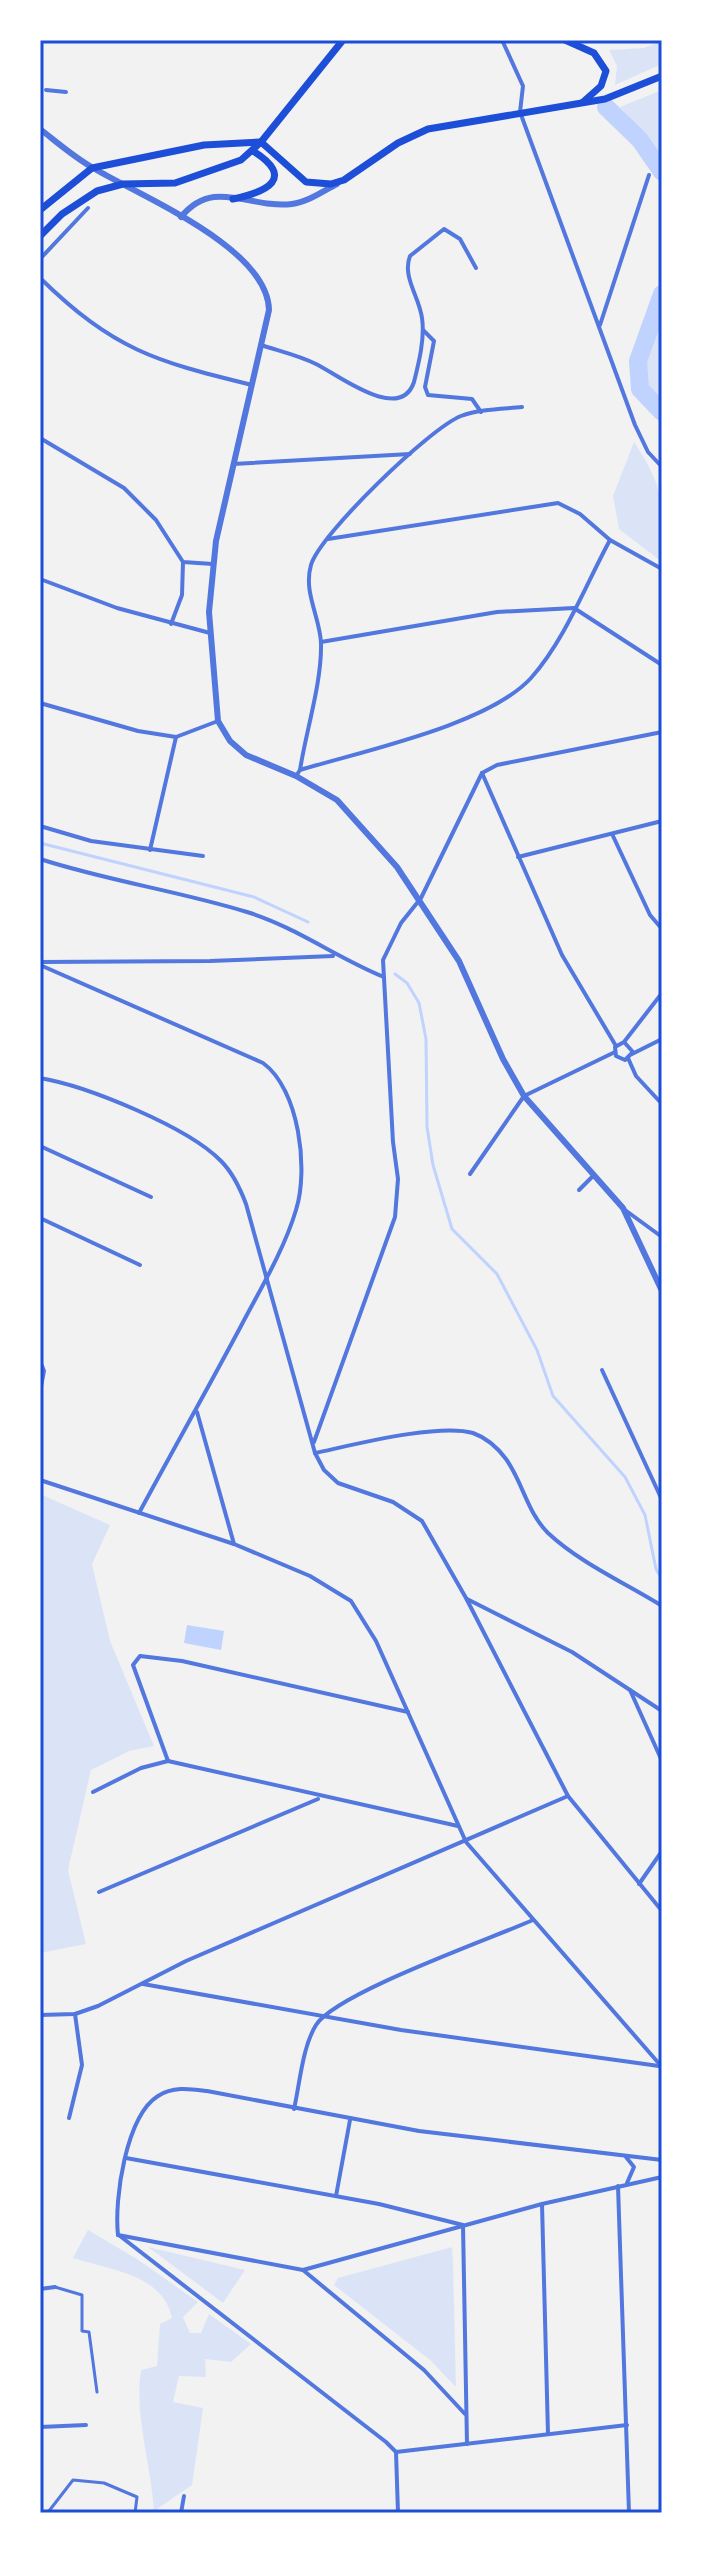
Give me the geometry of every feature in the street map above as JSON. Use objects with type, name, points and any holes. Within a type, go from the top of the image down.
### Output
[{"type":"main road","points":[[40,236],[79,200],[123,184],[175,183],[195,178],[229,166],[253,151],[343,40]]},
{"type":"main road","points":[[565,40],[594,53],[606,71],[601,86],[583,102]]},
{"type":"main road","points":[[40,210],[92,168],[204,145],[261,142],[306,182],[320,185],[344,180],[398,143],[428,129],[605,99],[662,76]]},
{"type":"main road","points":[[233,199],[261,192],[273,181],[272,164],[253,151]]},
{"type":"street","points":[[502,40],[523,86],[520,112],[642,441],[662,467]]},
{"type":"street","points":[[46,90],[66,92]]},
{"type":"street","points":[[40,129],[92,168],[181,217],[229,250],[262,280],[269,310],[213,564],[210,633],[218,721],[230,741],[246,755],[298,773],[350,811],[421,898],[459,961],[503,1059],[524,1096],[596,1173],[623,1208],[662,1291]]},
{"type":"street","points":[[76,157],[81,167],[80,177]]},
{"type":"street","points":[[600,326],[649,175]]},
{"type":"street","points":[[181,217],[201,198],[291,204],[344,180]]},
{"type":"street","points":[[40,259],[88,208]]},
{"type":"street","points":[[261,345],[308,360],[368,394],[396,397],[412,389],[422,330],[421,311],[407,274],[408,261],[415,250],[444,229],[460,239],[476,268]]},
{"type":"street","points":[[40,278],[79,316],[132,349],[160,361],[252,385]]},
{"type":"street","points":[[422,330],[434,341],[425,387],[428,395],[467,397],[481,412]]},
{"type":"street","points":[[298,773],[321,642],[309,581],[314,557],[326,540],[412,453],[447,424],[481,412],[522,407]]},
{"type":"street","points":[[40,438],[124,488],[151,514],[183,562],[182,595],[171,624]]},
{"type":"street","points":[[233,464],[412,453]]},
{"type":"street","points":[[326,540],[538,506],[568,506],[610,540],[662,569]]},
{"type":"street","points":[[298,773],[479,714],[509,697],[546,658],[610,540]]},
{"type":"street","points":[[183,562],[213,564]]},
{"type":"street","points":[[40,579],[171,624],[210,633]]},
{"type":"street","points":[[321,642],[497,612],[574,608],[662,665]]},
{"type":"street","points":[[40,703],[138,731],[176,737],[218,721]]},
{"type":"street","points":[[313,1444],[395,1217],[398,1179],[383,960],[390,943],[421,898],[482,773],[497,765],[662,732]]},
{"type":"street","points":[[150,850],[176,737]]},
{"type":"street","points":[[482,773],[562,955],[620,1059],[662,1039]]},
{"type":"street","points":[[518,857],[613,836],[662,821]]},
{"type":"street","points":[[40,826],[91,841],[203,856]]},
{"type":"street","points":[[613,836],[650,915],[662,929]]},
{"type":"street","points":[[40,859],[247,912],[296,932],[334,956],[384,977]]},
{"type":"street","points":[[40,964],[334,956]]},
{"type":"street","points":[[40,964],[245,1052],[280,1077],[294,1111],[300,1180],[296,1209],[268,1276],[139,1513]]},
{"type":"street","points":[[470,1174],[524,1096],[615,1049],[662,993]]},
{"type":"street","points":[[624,1042],[631,1046],[630,1056],[636,1076],[662,1104]]},
{"type":"street","points":[[40,1078],[105,1098],[190,1138],[219,1158],[240,1189],[268,1276],[315,1453],[324,1470],[338,1483],[393,1502],[422,1521],[466,1598],[568,1796],[662,1911]]},
{"type":"street","points":[[40,1146],[151,1197]]},
{"type":"street","points":[[579,1190],[596,1173]]},
{"type":"street","points":[[623,1208],[662,1237]]},
{"type":"street","points":[[40,1218],[140,1265]]},
{"type":"street","points":[[40,1361],[44,1371],[40,1392]]},
{"type":"street","points":[[602,1370],[662,1500]]},
{"type":"street","points":[[197,1411],[234,1544]]},
{"type":"street","points":[[315,1453],[388,1438],[453,1431],[478,1435],[492,1443],[508,1462],[530,1509],[549,1534],[662,1606]]},
{"type":"street","points":[[40,1480],[234,1544],[310,1576],[351,1601],[363,1616],[466,1842],[662,2067]]},
{"type":"street","points":[[466,1598],[572,1652],[662,1711]]},
{"type":"street","points":[[168,1761],[133,1665],[140,1656],[182,1661],[408,1712]]},
{"type":"street","points":[[629,1687],[662,1761]]},
{"type":"street","points":[[93,1792],[141,1768],[168,1761],[320,1798],[458,1826]]},
{"type":"street","points":[[40,2015],[75,2014],[186,1961],[568,1796]]},
{"type":"street","points":[[99,1892],[320,1798]]},
{"type":"street","points":[[639,1884],[662,1851]]},
{"type":"street","points":[[294,2109],[311,2037],[324,2015],[360,1994],[533,1920]]},
{"type":"street","points":[[143,1984],[415,2033],[662,2067]]},
{"type":"street","points":[[69,2118],[82,2065],[75,2014]]},
{"type":"street","points":[[627,2425],[396,2452],[118,2235],[117,2214],[126,2158],[138,2118],[154,2099],[167,2091],[207,2091],[350,2120],[662,2160]]},
{"type":"street","points":[[336,2196],[350,2120]]},
{"type":"street","points":[[623,2155],[634,2167],[626,2185]]},
{"type":"street","points":[[126,2158],[336,2196],[463,2225]]},
{"type":"street","points":[[118,2235],[303,2270],[370,2254],[542,2204],[662,2177]]},
{"type":"street","points":[[618,2186],[629,2513]]},
{"type":"street","points":[[542,2204],[548,2435]]},
{"type":"street","points":[[463,2225],[467,2444]]},
{"type":"street","points":[[303,2270],[424,2370],[467,2416]]},
{"type":"street","points":[[40,2289],[55,2287],[82,2295],[82,2331],[89,2332],[97,2392]]},
{"type":"street","points":[[40,2427],[86,2425]]},
{"type":"street","points":[[396,2452],[398,2513]]},
{"type":"street","points":[[43,2513],[49,2511],[73,2480],[104,2483],[137,2497],[135,2513]]},
{"type":"street","points":[[181,2513],[184,2496]]},
{"type":"shaded area","points":[[662,41],[662,64],[615,85],[617,66],[609,50],[644,48]]},
{"type":"shaded area","points":[[662,90],[662,156],[620,107]]},
{"type":"shaded area","points":[[662,310],[662,401],[651,390],[643,369],[647,347]]},
{"type":"shaded area","points":[[634,442],[652,474],[660,499],[662,562],[619,529],[613,496]]},
{"type":"shaded area","points":[[40,1494],[110,1525],[92,1564],[110,1641],[154,1746],[129,1751],[91,1770],[68,1870],[86,1944],[40,1953]]},
{"type":"shaded area","points":[[88,2230],[137,2259],[198,2302],[183,2317],[190,2333],[201,2333],[209,2314],[251,2344],[231,2362],[205,2359],[206,2377],[179,2376],[173,2402],[203,2408],[192,2485],[154,2511],[139,2387],[141,2370],[157,2366],[160,2324],[172,2318],[167,2303],[146,2283],[133,2276],[73,2258]]},
{"type":"shaded area","points":[[148,2247],[245,2270],[223,2303]]},
{"type":"shaded area","points":[[452,2247],[456,2387],[430,2360],[334,2285],[338,2278]]},
{"type":"water","points":[[187,1625],[224,1631],[221,1650],[184,1643]]},
{"type":"waterway","points":[[606,107],[640,140],[662,172]]},
{"type":"waterway","points":[[662,294],[638,361],[640,389],[662,412]]},
{"type":"waterway","points":[[40,843],[254,897],[308,922]]},
{"type":"waterway","points":[[395,974],[407,983],[419,1003],[426,1039],[427,1127],[433,1165],[452,1229],[497,1274],[537,1350],[553,1396],[625,1477],[645,1515],[656,1569],[662,1579]]}]
